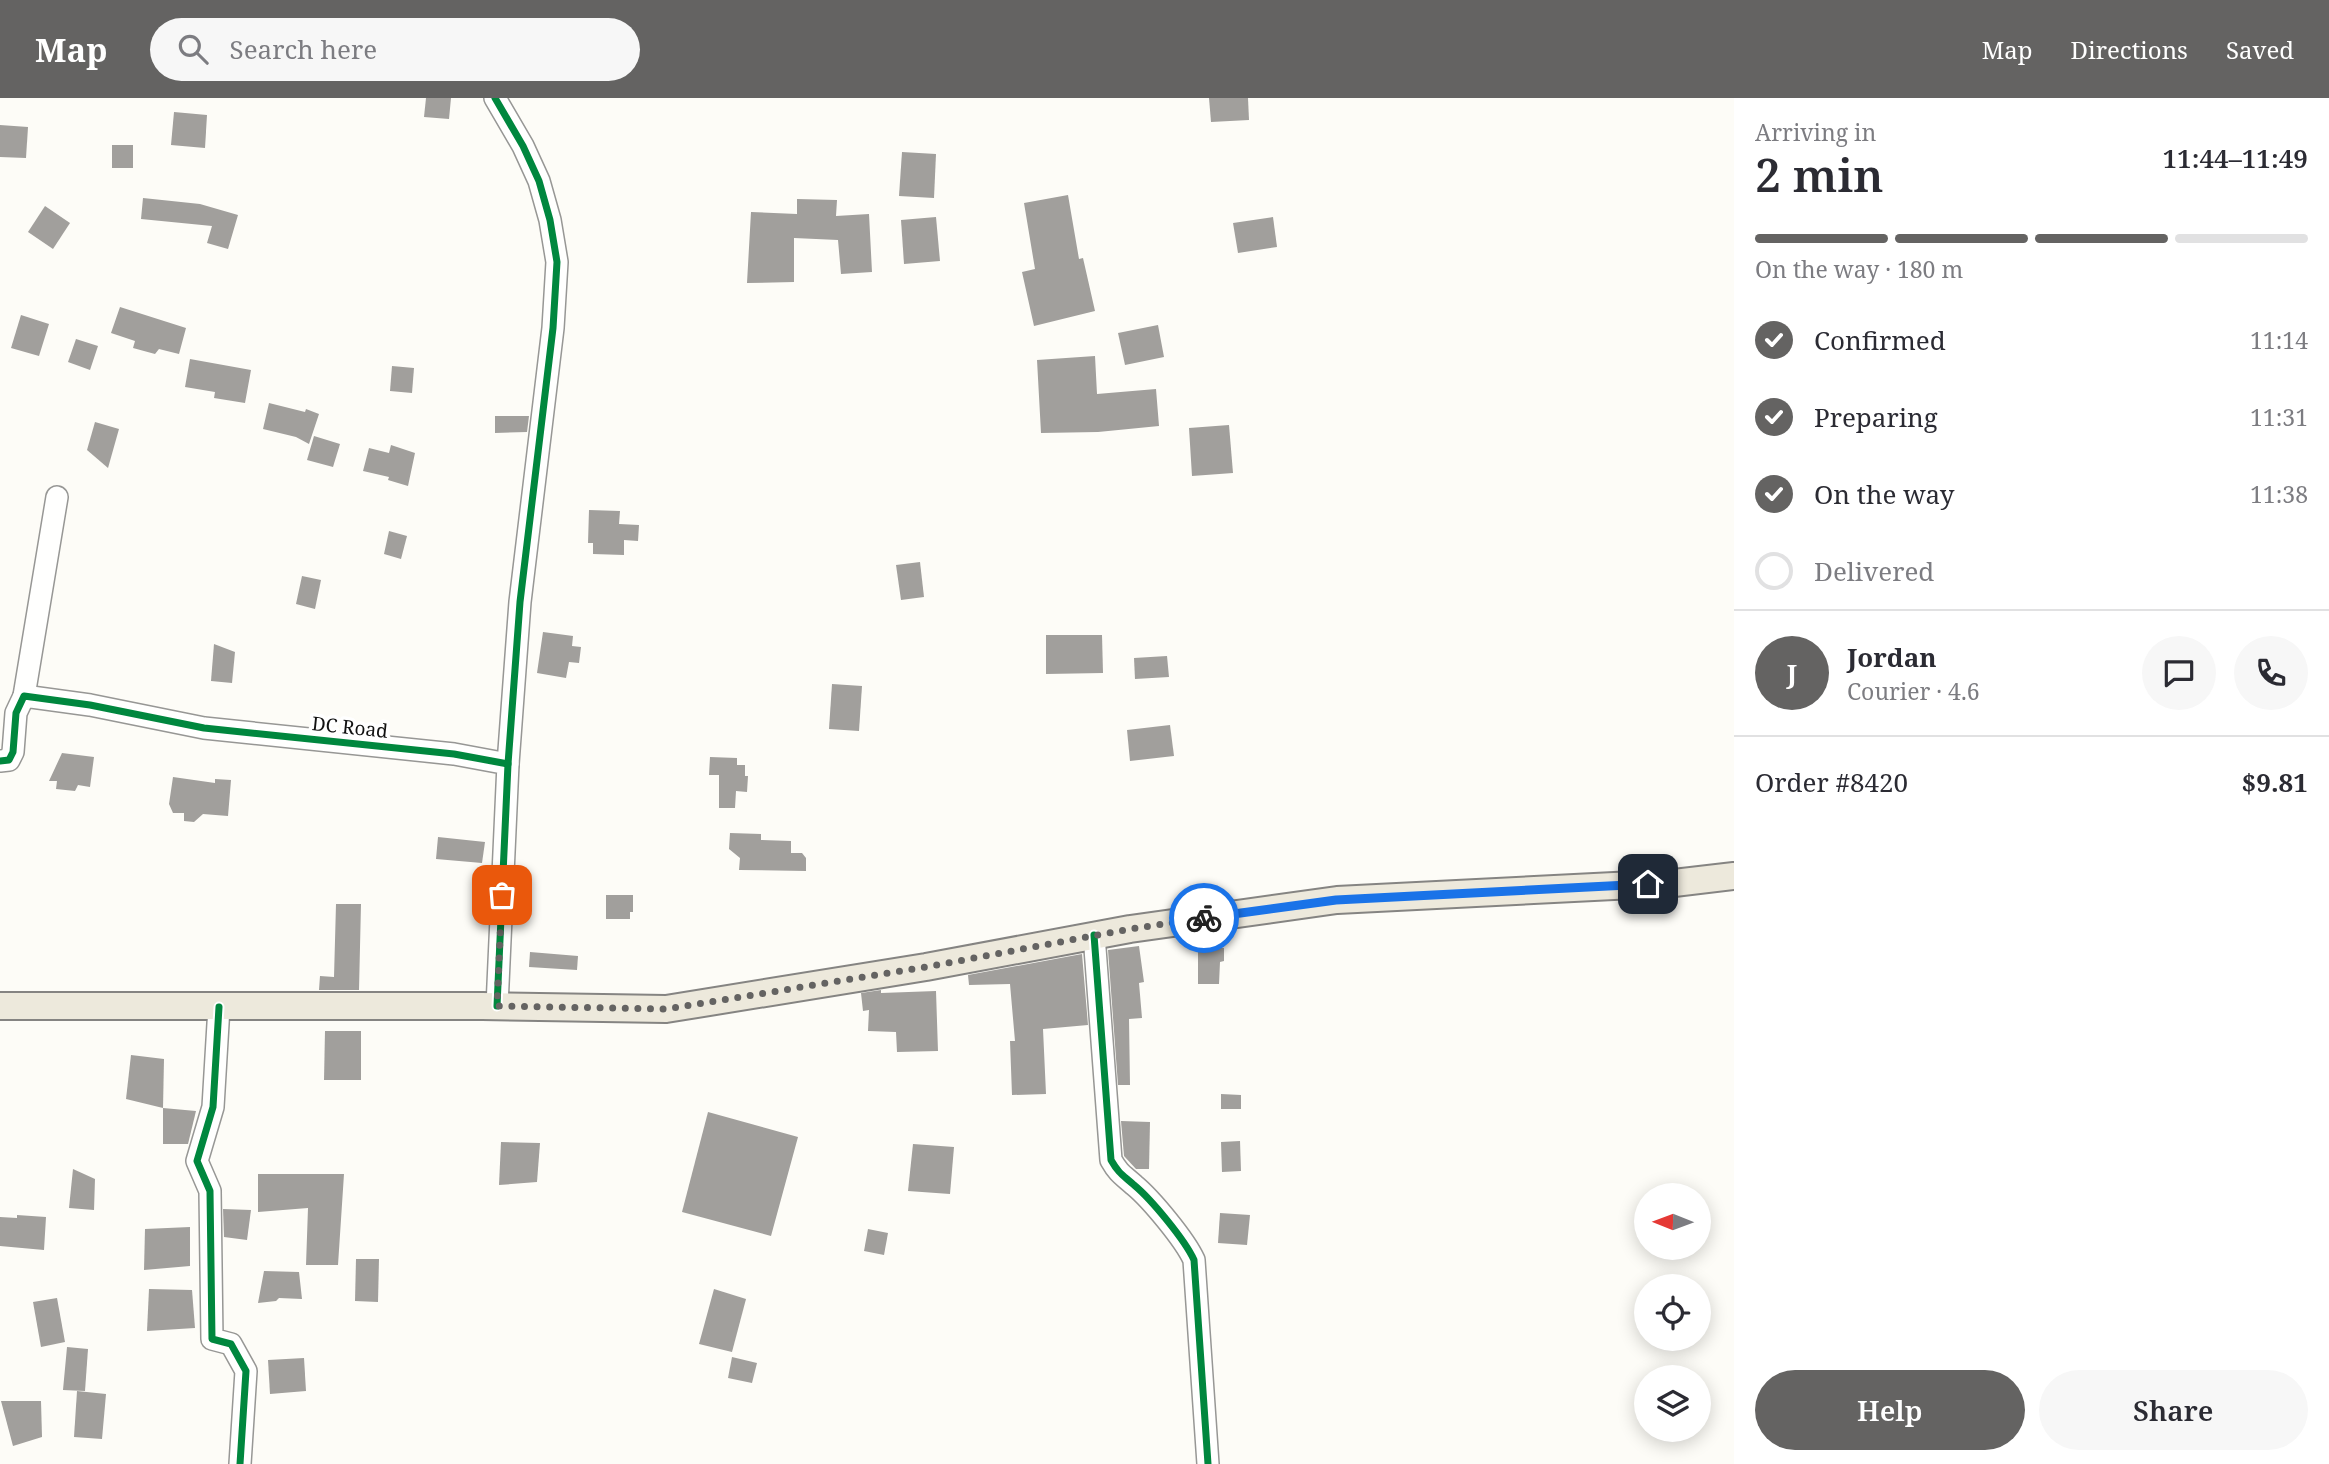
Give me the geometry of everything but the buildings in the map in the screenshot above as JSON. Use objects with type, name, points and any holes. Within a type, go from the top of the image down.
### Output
[{"type":"main road","points":[[0,1006],[497,1006],[666,1009],[926,967],[1094,935],[1336,900],[1674,883],[1734,876]]},
{"type":"street","points":[[495,98],[523,146],[539,181],[550,220],[557,262],[552,341],[520,602],[508,764],[497,1006]]},
{"type":"street","points":[[0,761],[9,760],[13,752],[16,713],[24,696],[57,498]]},
{"type":"street","name":"DC Road","points":[[24,696],[90,705],[204,728],[454,754],[508,764]]},
{"type":"street","points":[[1094,935],[1111,1160],[1118,1174],[1135,1185],[1187,1245],[1194,1260],[1208,1464]]},
{"type":"street","points":[[219,1007],[213,1107],[197,1161],[210,1191],[212,1339],[231,1345],[246,1371],[240,1464]]},
{"type":"cycle path","points":[[495,98],[523,146],[539,181],[550,220],[557,262],[553,328],[520,602],[508,764]]},
{"type":"cycle path","points":[[0,761],[9,760],[13,752],[16,713],[24,696],[90,705],[204,728],[454,754],[508,764],[497,1006]]},
{"type":"cycle path","points":[[1094,935],[1111,1160],[1167,1220],[1194,1260],[1208,1464]]},
{"type":"cycle path","points":[[219,1007],[213,1107],[197,1161],[210,1191],[212,1339],[231,1344],[246,1371],[240,1464]]},
{"type":"way so far","points":[[502,895],[497,1006],[666,1009],[1204,918]]},
{"type":"route","points":[[1204,918],[1336,900],[1648,884]]}]
